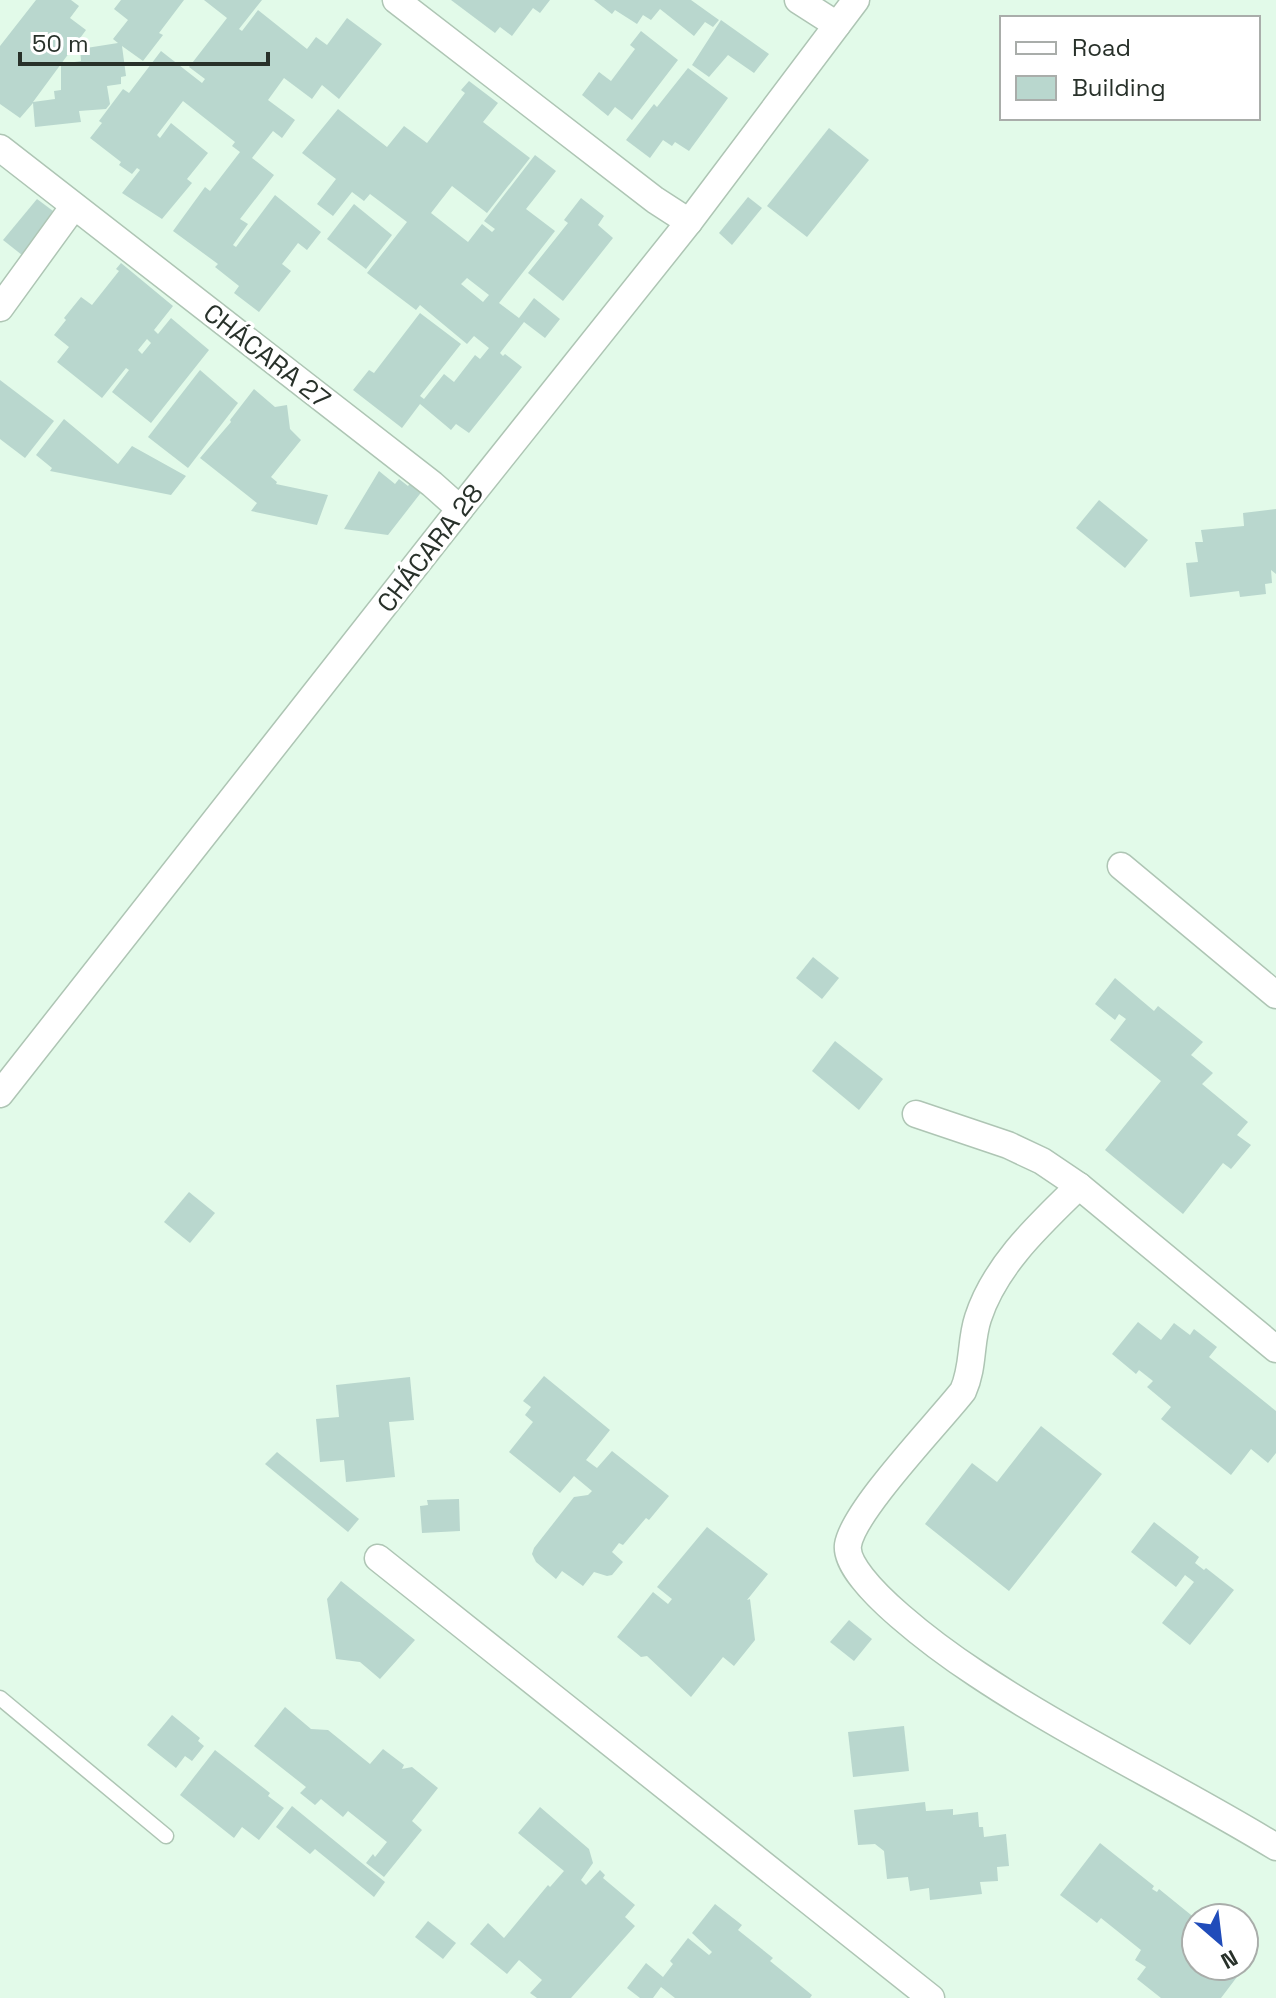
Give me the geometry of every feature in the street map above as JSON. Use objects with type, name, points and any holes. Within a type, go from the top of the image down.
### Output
[{"type":"street","points":[[396,0],[655,200],[689,222]]},
{"type":"street","points":[[798,0],[837,25]]},
{"type":"street","name":"CHÁCARA 28","points":[[0,1094],[689,222],[856,0]]},
{"type":"street","name":"CHÁCARA 27","points":[[0,148],[460,509]]},
{"type":"street","points":[[0,308],[74,206]]},
{"type":"street","points":[[1121,866],[1276,995]]},
{"type":"street","points":[[916,1114],[1008,1145],[1042,1161],[1079,1186],[1276,1349]]},
{"type":"street","points":[[1079,1186],[1025,1243],[989,1289],[977,1321],[969,1378],[963,1391],[871,1502],[850,1537],[848,1555],[862,1581],[882,1600],[976,1674],[1276,1847]]},
{"type":"street","points":[[378,1558],[931,1998]]},
{"type":"lane","points":[[0,1698],[166,1836]]},
{"type":"building","points":[[36,0],[71,0],[79,6],[70,18],[86,30],[33,102],[55,99],[54,91],[61,90],[61,64],[81,61],[80,49],[118,43],[113,39],[128,20],[114,9],[121,0],[184,0],[143,61],[122,46],[126,76],[121,77],[121,84],[107,86],[110,104],[106,109],[79,111],[81,122],[35,127],[33,103],[20,118],[0,104],[0,46]]},
{"type":"building","points":[[204,0],[262,0],[239,29],[242,31],[258,10],[307,49],[316,37],[327,45],[347,18],[382,44],[339,99],[322,85],[312,99],[284,78],[268,100],[295,120],[282,138],[273,131],[252,158],[274,175],[240,219],[248,224],[233,245],[236,247],[275,195],[321,232],[307,250],[298,243],[282,264],[291,271],[259,312],[234,293],[239,286],[215,267],[218,264],[173,231],[205,187],[210,191],[240,152],[232,146],[235,142],[183,101],[157,135],[160,138],[171,123],[208,153],[187,179],[192,183],[162,219],[122,193],[140,170],[137,168],[132,174],[90,138],[123,89],[129,93],[161,51],[202,83],[205,79],[189,67],[227,18]]},
{"type":"building","points":[[451,0],[550,0],[540,13],[533,8],[512,36],[500,27],[495,33]]},
{"type":"building","points":[[594,0],[691,0],[719,20],[713,27],[705,22],[694,36],[660,9],[651,20],[643,15],[637,24],[615,10],[612,14]]},
{"type":"building","points":[[721,20],[769,54],[754,73],[728,55],[709,77],[692,65]]},
{"type":"building","points":[[641,31],[678,60],[632,120],[615,107],[608,116],[582,95],[599,72],[611,81],[635,49],[630,45]]},
{"type":"building","points":[[688,68],[728,98],[689,151],[675,142],[672,146],[663,140],[650,158],[626,140]]},
{"type":"building","points":[[469,81],[498,103],[483,122],[530,158],[487,213],[452,186],[431,213],[468,242],[482,224],[492,232],[495,229],[484,221],[535,155],[556,171],[526,209],[555,231],[499,303],[519,318],[534,298],[560,319],[545,338],[524,322],[500,353],[522,367],[469,433],[456,424],[451,430],[420,404],[402,428],[353,390],[369,370],[374,373],[420,313],[461,344],[420,396],[424,399],[444,374],[454,382],[475,355],[480,359],[489,348],[474,336],[467,344],[420,305],[416,310],[367,273],[407,222],[370,194],[364,201],[352,192],[333,216],[317,204],[336,179],[302,153],[338,109],[387,147],[404,126],[427,143],[465,93],[461,90]],"holes":[[[467,278],[489,295],[483,302],[461,284]]]},
{"type":"building","points":[[829,128],[869,160],[807,237],[767,206]]},
{"type":"building","points":[[748,197],[762,208],[732,245],[719,233]]},
{"type":"building","points":[[581,198],[604,216],[598,225],[613,238],[563,301],[528,273],[568,223],[564,220]]},
{"type":"building","points":[[37,199],[53,211],[51,219],[22,255],[3,240]]},
{"type":"building","points":[[354,204],[392,235],[366,269],[327,239]]},
{"type":"building","points":[[121,263],[173,306],[154,330],[158,334],[171,318],[209,350],[151,423],[112,392],[129,370],[126,368],[102,398],[57,362],[69,347],[54,335],[66,320],[64,318],[81,297],[92,305],[119,271],[116,269]],"holes":[[[147,339],[151,343],[142,354],[138,350]]]},
{"type":"building","points":[[200,370],[238,403],[188,468],[148,437]]},
{"type":"building","points":[[0,380],[54,421],[25,458],[0,439]]},
{"type":"building","points":[[254,389],[275,407],[287,405],[290,429],[301,440],[271,477],[276,484],[328,495],[317,525],[251,511],[257,503],[200,458]]},
{"type":"building","points":[[64,419],[118,464],[132,446],[186,476],[171,495],[50,471],[52,468],[36,455]]},
{"type":"building","points":[[379,471],[395,484],[399,479],[408,486],[412,481],[423,490],[388,535],[344,529]]},
{"type":"building","points":[[1099,500],[1148,540],[1125,568],[1076,528]]},
{"type":"building","points":[[1276,509],[1276,574],[1271,570],[1272,583],[1265,584],[1266,594],[1240,597],[1239,591],[1190,597],[1186,563],[1198,562],[1195,542],[1203,542],[1201,530],[1244,526],[1243,513]]},
{"type":"building","points":[[813,957],[839,978],[822,999],[796,978]]},
{"type":"building","points":[[1115,978],[1154,1011],[1158,1006],[1203,1042],[1191,1055],[1213,1073],[1202,1084],[1248,1122],[1237,1135],[1251,1145],[1231,1169],[1223,1163],[1183,1214],[1105,1150],[1161,1081],[1110,1040],[1126,1019],[1119,1014],[1115,1020],[1095,1004]]},
{"type":"building","points":[[835,1041],[883,1079],[859,1110],[812,1071]]},
{"type":"building","points":[[189,1192],[215,1213],[190,1243],[164,1222]]},
{"type":"building","points":[[1138,1322],[1161,1340],[1174,1323],[1190,1335],[1194,1329],[1217,1347],[1209,1357],[1276,1411],[1276,1453],[1268,1463],[1251,1449],[1231,1475],[1161,1419],[1171,1407],[1147,1387],[1153,1381],[1139,1370],[1136,1374],[1112,1354]]},
{"type":"building","points":[[544,1376],[610,1430],[586,1460],[597,1468],[612,1451],[669,1496],[649,1520],[646,1518],[623,1545],[619,1543],[612,1552],[623,1562],[612,1575],[594,1572],[583,1586],[562,1571],[556,1579],[536,1562],[532,1554],[574,1497],[588,1495],[592,1491],[574,1476],[560,1493],[509,1452],[533,1422],[525,1415],[531,1407],[523,1401]]},
{"type":"building","points":[[410,1377],[414,1420],[389,1422],[395,1477],[346,1482],[344,1460],[320,1462],[316,1419],[339,1417],[336,1385]]},
{"type":"building","points":[[1041,1426],[1102,1474],[1009,1591],[925,1524],[972,1463],[997,1482]]},
{"type":"building","points":[[277,1452],[359,1519],[348,1532],[265,1464]]},
{"type":"building","points":[[459,1499],[460,1531],[422,1533],[420,1506],[428,1505],[427,1500]]},
{"type":"building","points":[[1154,1522],[1199,1557],[1195,1563],[1234,1590],[1190,1645],[1162,1623],[1194,1582],[1185,1575],[1176,1587],[1131,1552]]},
{"type":"building","points":[[707,1527],[768,1574],[747,1600],[750,1599],[755,1640],[734,1666],[723,1657],[691,1697],[647,1656],[641,1657],[617,1637],[653,1592],[668,1604],[672,1599],[657,1587]]},
{"type":"building","points":[[341,1581],[415,1640],[380,1679],[360,1662],[336,1659],[327,1599]]},
{"type":"building","points":[[849,1620],[872,1639],[854,1661],[830,1642]]},
{"type":"building","points":[[285,1707],[311,1729],[328,1730],[370,1764],[383,1749],[404,1765],[402,1769],[412,1767],[438,1788],[412,1821],[422,1830],[384,1877],[366,1863],[387,1842],[348,1811],[343,1817],[321,1799],[315,1805],[300,1793],[306,1787],[254,1746]]},
{"type":"building","points":[[172,1715],[200,1738],[198,1741],[204,1746],[192,1761],[185,1756],[176,1768],[147,1745]]},
{"type":"building","points":[[904,1726],[909,1771],[853,1777],[848,1732]]},
{"type":"building","points":[[215,1750],[270,1793],[268,1796],[284,1808],[259,1840],[242,1827],[234,1838],[180,1795]]},
{"type":"building","points":[[925,1802],[926,1811],[953,1809],[953,1815],[978,1812],[979,1827],[983,1827],[984,1837],[1006,1834],[1009,1866],[997,1867],[998,1881],[980,1882],[982,1894],[930,1900],[929,1888],[910,1891],[908,1877],[887,1879],[884,1851],[875,1844],[858,1845],[854,1810]]},
{"type":"building","points":[[292,1806],[385,1882],[374,1897],[315,1849],[310,1854],[276,1827]]},
{"type":"building","points":[[540,1807],[589,1849],[593,1863],[581,1880],[586,1885],[600,1870],[605,1875],[603,1878],[635,1905],[625,1917],[635,1926],[571,1998],[537,1998],[530,1993],[542,1980],[519,1960],[507,1974],[470,1944],[488,1923],[504,1938],[548,1885],[550,1887],[564,1871],[518,1833]]},
{"type":"building","points":[[1100,1843],[1154,1886],[1152,1889],[1157,1892],[1159,1889],[1180,1906],[1180,1982],[1233,1982],[1221,1998],[1161,1998],[1137,1979],[1146,1967],[1135,1960],[1141,1950],[1101,1918],[1097,1923],[1060,1895]]},
{"type":"building","points":[[715,1904],[742,1925],[738,1930],[773,1958],[770,1961],[812,1995],[810,1998],[675,1998],[661,1987],[653,1998],[640,1998],[627,1988],[646,1963],[663,1977],[673,1964],[670,1961],[688,1938],[709,1955],[712,1952],[692,1933]]},
{"type":"building","points":[[428,1921],[456,1943],[443,1959],[415,1937]]}]
